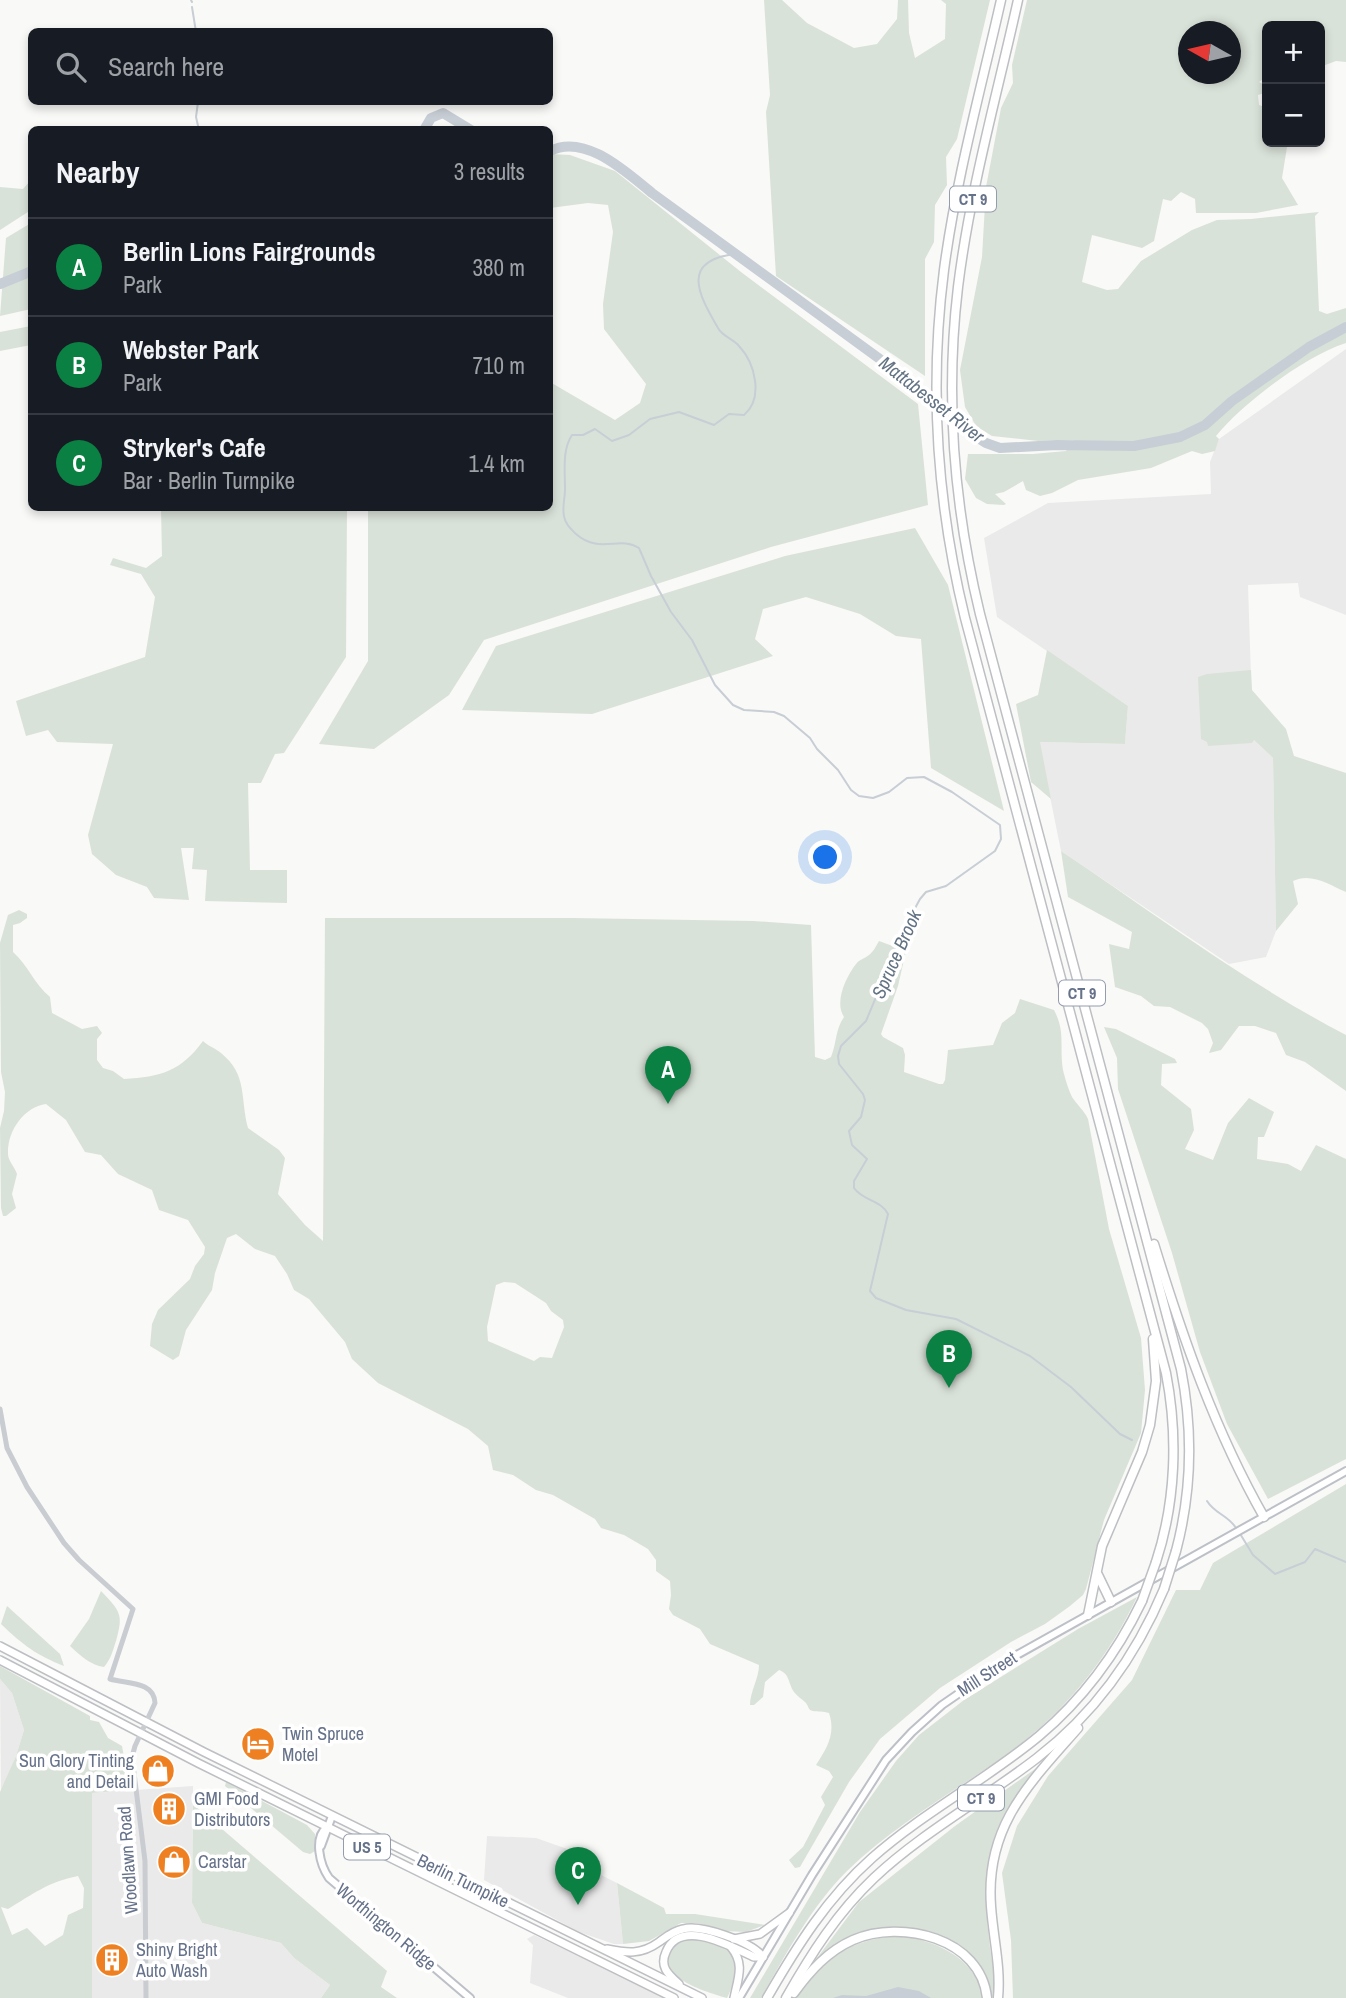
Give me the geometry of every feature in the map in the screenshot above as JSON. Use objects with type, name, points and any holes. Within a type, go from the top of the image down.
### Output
[{"type":"highway","name":"CT 9","points":[[768,1998],[803,1938],[845,1885],[901,1835],[1022,1749],[1058,1719],[1102,1669],[1142,1601],[1156,1562],[1171,1494],[1173,1431],[1167,1381],[961,601],[944,510],[936,389],[939,322],[948,246],[1001,0]]},
{"type":"highway","name":"CT 9","points":[[788,1998],[822,1937],[874,1877],[911,1847],[1039,1756],[1093,1705],[1131,1654],[1164,1589],[1176,1551],[1188,1479],[1187,1409],[1180,1362],[979,608],[961,514],[952,402],[956,314],[966,237],[1018,0]]},
{"type":"highway","points":[[1143,1224],[1151,1236],[1216,1423],[1264,1517]]},
{"type":"highway","points":[[1088,1615],[1096,1569],[1105,1539],[1142,1452],[1150,1424],[1156,1371],[1152,1318]]},
{"type":"highway","points":[[1096,1569],[1102,1588],[1111,1602]]},
{"type":"highway","name":"Berlin Turnpike","points":[[0,1646],[146,1723],[702,1998]]},
{"type":"highway","name":"Berlin Turnpike","points":[[0,1660],[141,1734],[674,1998]]},
{"type":"highway","points":[[998,1998],[990,1898],[998,1842],[1010,1811],[1023,1791],[1081,1725],[1093,1705]]},
{"type":"highway","points":[[684,1990],[664,1967],[664,1955],[673,1942],[685,1936],[698,1935],[731,1942],[760,1934],[789,1913]]},
{"type":"highway","points":[[598,1948],[626,1953],[642,1951],[675,1931],[688,1928],[702,1929],[731,1942],[754,1957],[763,1958]]},
{"type":"highway","points":[[788,1998],[809,1973],[839,1947],[864,1935],[892,1931],[930,1937],[962,1954],[979,1971],[987,1998]]},
{"type":"highway","points":[[731,1942],[740,1966],[737,1996]]},
{"type":"main road","name":"Mill Street","points":[[737,1996],[877,1772],[912,1732],[942,1705],[976,1679],[1346,1471]]},
{"type":"main road","name":"Worthington Ridge","points":[[332,1816],[322,1832],[320,1846],[323,1869],[329,1878],[470,1998]]},
{"type":"street","points":[[0,1409],[7,1448],[27,1487],[58,1535],[79,1560],[133,1609],[110,1679],[144,1686],[153,1692],[155,1703],[146,1723]]},
{"type":"street","name":"Woodlawn Road","points":[[146,1723],[132,1757],[145,1861],[146,1998]]},
{"type":"shaded area","points":[[764,0],[782,0],[807,23],[854,48],[877,44],[897,19],[898,0],[908,0],[909,33],[915,58],[945,39],[946,4],[941,0],[990,0],[957,139],[946,157],[947,185],[935,205],[934,242],[925,259],[925,376],[776,276],[766,112],[770,95]]},
{"type":"shaded area","points":[[1027,0],[1346,0],[1346,62],[1336,61],[1325,65],[1325,21],[1262,21],[1262,80],[1259,82],[1262,84],[1262,94],[1258,95],[1259,105],[1262,106],[1262,147],[1287,147],[1282,178],[1298,205],[1256,213],[1196,213],[1195,199],[1181,192],[1171,201],[1163,199],[1154,241],[1142,248],[1092,235],[1082,282],[1107,290],[1118,289],[1141,261],[1192,230],[1217,220],[1319,212],[1315,216],[1319,311],[1327,314],[1346,308],[1346,343],[1294,369],[1242,409],[1216,436],[1219,439],[1215,451],[1202,454],[1192,451],[1151,468],[1078,480],[1040,496],[1026,490],[1023,481],[995,494],[1006,504],[1004,505],[987,504],[976,498],[965,479],[968,454],[1066,451],[1074,440],[1038,441],[992,436],[976,426],[965,407],[960,370],[982,257],[986,187],[1001,108],[1013,83],[1012,65]]},
{"type":"shaded area","points":[[553,154],[570,155],[615,171],[741,272],[918,404],[928,505],[771,547],[484,640],[449,695],[374,749],[319,744],[368,661],[368,511],[553,511],[553,384],[615,420],[640,403],[646,384],[604,329],[603,304],[613,232],[608,205],[588,203],[553,208]]},
{"type":"shaded area","points":[[28,183],[28,212],[0,230],[0,187],[23,189]]},
{"type":"shaded area","points":[[28,225],[28,310],[0,316],[6,238]]},
{"type":"shaded area","points":[[28,327],[28,346],[0,351],[0,332]]},
{"type":"shaded area","points":[[1346,349],[1346,615],[1300,597],[1298,583],[1248,585],[1253,739],[1273,758],[1276,931],[1266,957],[1229,964],[1061,851],[1039,742],[1125,744],[1128,706],[997,617],[984,538],[1048,503],[1211,494],[1210,462],[1219,439]]},
{"type":"shaded area","points":[[161,511],[347,511],[346,657],[284,753],[275,754],[261,783],[248,783],[250,870],[287,870],[287,903],[205,901],[207,870],[192,869],[194,848],[181,848],[189,900],[154,898],[147,887],[116,875],[92,854],[88,835],[113,744],[57,742],[48,730],[26,736],[16,701],[145,657],[155,597],[141,574],[110,565],[113,558],[146,568],[162,556]]},
{"type":"shaded area","points":[[915,528],[948,585],[1004,811],[931,768],[921,639],[896,636],[860,614],[806,597],[763,609],[755,639],[773,656],[592,714],[462,710],[496,646],[785,556]]},
{"type":"shaded area","points":[[1047,650],[1128,706],[1125,744],[1040,742],[1051,799],[1031,782],[1016,704],[1038,695]]},
{"type":"shaded area","points":[[1251,670],[1252,690],[1286,729],[1294,756],[1346,773],[1346,892],[1313,879],[1293,881],[1298,904],[1276,931],[1273,758],[1254,740],[1252,743],[1208,746],[1207,742],[1201,739],[1198,677]]},
{"type":"shaded area","points":[[1061,851],[1237,971],[1346,1035],[1346,1091],[1305,1062],[1286,1055],[1276,1033],[1255,1026],[1239,1026],[1221,1050],[1209,1053],[1213,1043],[1208,1029],[1202,1023],[1170,1007],[1154,1006],[1141,996],[1115,987],[1109,944],[1129,949],[1132,932],[1068,897]]},
{"type":"shaded area","points":[[19,910],[27,914],[27,918],[13,925],[13,952],[50,997],[52,1013],[82,1029],[97,1026],[102,1033],[97,1039],[97,1060],[103,1068],[124,1079],[159,1074],[178,1066],[203,1041],[230,1061],[242,1088],[248,1128],[279,1150],[285,1158],[278,1194],[323,1241],[325,918],[573,918],[753,921],[811,925],[815,1057],[825,1060],[831,1057],[844,1017],[840,1004],[848,976],[879,941],[906,951],[898,986],[881,1034],[903,1048],[904,1072],[939,1084],[943,1084],[945,1080],[948,1050],[993,1045],[1002,1023],[1015,1013],[1020,999],[1054,1010],[1061,1033],[1064,1073],[1072,1097],[1088,1119],[1109,1229],[1141,1338],[1145,1390],[1141,1433],[1104,1520],[1083,1595],[1045,1624],[1011,1642],[940,1688],[880,1739],[849,1782],[800,1867],[795,1868],[789,1860],[803,1847],[825,1805],[821,1797],[833,1777],[829,1771],[816,1765],[831,1734],[829,1713],[810,1710],[794,1692],[785,1674],[779,1670],[765,1682],[763,1697],[750,1705],[759,1665],[710,1644],[700,1629],[673,1615],[669,1609],[670,1581],[656,1571],[656,1560],[648,1549],[624,1535],[601,1528],[595,1519],[553,1495],[536,1490],[513,1475],[493,1470],[488,1446],[468,1429],[378,1383],[352,1359],[345,1342],[309,1299],[294,1290],[275,1256],[255,1249],[236,1234],[227,1238],[212,1290],[186,1330],[179,1356],[173,1360],[150,1346],[152,1324],[158,1310],[190,1279],[205,1247],[188,1220],[159,1210],[152,1190],[118,1174],[101,1155],[85,1152],[66,1120],[46,1104],[24,1115],[10,1137],[8,1154],[17,1174],[12,1194],[16,1208],[3,1216],[0,1128],[5,1092],[1,1072],[0,943],[8,915]],"holes":[[[504,1282],[515,1283],[546,1303],[551,1311],[563,1320],[564,1327],[552,1358],[540,1357],[534,1361],[488,1341],[487,1327],[496,1285]]]},
{"type":"shaded area","points":[[1104,1027],[1116,1029],[1175,1059],[1177,1063],[1162,1064],[1161,1085],[1191,1109],[1194,1130],[1185,1149],[1213,1160],[1228,1123],[1249,1098],[1274,1112],[1264,1137],[1258,1137],[1257,1159],[1288,1164],[1301,1171],[1316,1145],[1346,1159],[1346,1459],[1268,1499],[1227,1424],[1200,1352],[1172,1253],[1118,1089],[1117,1058]]},
{"type":"shaded area","points":[[1346,1484],[1346,1998],[1013,1998],[1011,1940],[1002,1873],[1017,1826],[1048,1776],[1132,1680],[1176,1590],[1200,1590],[1213,1563]]},
{"type":"shaded area","points":[[101,1591],[116,1608],[120,1619],[114,1648],[104,1667],[90,1662],[70,1646],[89,1619]]},
{"type":"shaded area","points":[[1137,1597],[1102,1658],[1058,1711],[1023,1742],[911,1819],[847,1871],[811,1915],[761,1998],[750,1998],[860,1812],[896,1761],[919,1735],[964,1700],[1078,1629]]},
{"type":"shaded area","points":[[7,1606],[60,1654],[64,1666],[30,1649],[1,1624]]},
{"type":"shaded area","points":[[0,1666],[90,1716],[90,1720],[99,1722],[108,1738],[122,1746],[130,1790],[92,1793],[92,1998],[0,1998],[0,1792],[24,1730],[12,1693],[0,1679]],"holes":[[[78,1876],[84,1888],[83,1908],[68,1915],[63,1935],[45,1946],[27,1928],[12,1935],[1,1907],[8,1909],[49,1885]]]},
{"type":"shaded area","points":[[0,1679],[12,1693],[24,1730],[1,1792]]},
{"type":"shaded area","points":[[1042,1764],[1024,1784],[1000,1824],[988,1865],[986,1887],[994,1976],[993,1998],[985,1973],[973,1958],[946,1940],[920,1930],[906,1927],[877,1928],[842,1941],[820,1959],[817,1958],[859,1902],[955,1826]]},
{"type":"shaded area","points":[[226,1782],[307,1825],[315,1834],[315,1851],[310,1854],[303,1852],[225,1786]]},
{"type":"shaded area","points":[[193,1786],[192,1903],[202,1923],[281,1943],[294,1958],[330,1985],[321,1998],[92,1998],[92,1793]]},
{"type":"shaded area","points":[[193,1804],[387,1971],[381,1987],[397,1998],[321,1998],[330,1985],[294,1958],[281,1943],[202,1923],[192,1903]]},
{"type":"shaded area","points":[[487,1836],[536,1838],[593,1858],[591,1870],[617,1883],[623,1944],[614,1944],[579,1932],[484,1880]]},
{"type":"shaded area","points":[[617,1883],[664,1908],[666,1914],[695,1914],[765,1925],[746,1932],[724,1931],[698,1923],[681,1923],[649,1941],[623,1944]]},
{"type":"shaded area","points":[[534,1935],[667,1998],[568,1998],[530,1983],[533,1945],[527,1939]]},
{"type":"shaded area","points":[[893,1935],[922,1940],[950,1952],[971,1971],[983,1998],[796,1998],[837,1955],[860,1943]]},
{"type":"shaded area","points":[[688,1939],[715,1943],[732,1954],[736,1972],[727,1998],[689,1984],[673,1972],[669,1965],[670,1953],[676,1945]]},
{"type":"shaded area","points":[[898,1987],[919,1991],[931,1998],[833,1998],[842,1995],[866,1996]]},
{"type":"waterway","points":[[192,7],[195,28]]},
{"type":"waterway","points":[[198,105],[198,126]]},
{"type":"waterway","name":"Mattabesset River","points":[[426,126],[431,118],[443,113],[464,126]]},
{"type":"waterway","name":"Mattabesset River","points":[[553,150],[577,147],[604,157],[618,166],[899,373],[967,431],[1000,448],[1057,445],[1134,446],[1180,437],[1205,425],[1232,401],[1309,347],[1346,327]]},
{"type":"waterway","name":"Spruce Brook","points":[[736,254],[707,263],[700,271],[698,280],[704,303],[718,328],[745,353],[753,371],[755,390],[750,408],[744,415],[729,414],[714,425],[679,412],[650,419],[629,435],[612,441],[595,429],[583,435],[572,435],[565,461],[565,519],[572,530],[585,540],[601,544],[624,543],[639,548],[651,576],[671,612],[692,640],[715,685],[733,705],[744,710],[774,712],[784,716],[810,738],[838,770],[851,790],[859,796],[873,798],[889,792],[907,778],[924,777],[952,792],[1000,825],[1001,839],[995,851],[946,886],[926,892],[920,899],[907,923],[866,1021],[841,1046],[838,1056],[839,1064],[865,1100],[861,1117],[849,1131],[852,1145],[867,1159],[854,1181],[854,1188],[862,1196],[885,1209],[888,1214],[870,1291],[876,1298],[906,1310],[956,1319],[1030,1356],[1071,1387],[1120,1434],[1132,1440]]},
{"type":"waterway","name":"Mattabesset River","points":[[0,284],[28,273]]},
{"type":"waterway","name":"Spruce Brook","points":[[1207,1501],[1236,1528]]},
{"type":"waterway","name":"Spruce Brook","points":[[1239,1532],[1253,1555],[1275,1574],[1305,1562],[1315,1549],[1346,1562]]},
{"type":"place","name":"Berlin Lions Fairgrounds","points":[[668,1104]]},
{"type":"place","name":"Webster Park","points":[[949,1388]]},
{"type":"place","name":"Twin Spruce Motel","points":[[258,1744]]},
{"type":"place","name":"Sun Glory Tinting and Detail","points":[[158,1771]]},
{"type":"place","name":"GMI Food Distributors","points":[[169,1809]]},
{"type":"place","name":"Carstar","points":[[174,1862]]},
{"type":"place","name":"Stryker's Cafe","points":[[578,1905]]},
{"type":"place","name":"Shiny Bright Auto Wash","points":[[112,1960]]}]
